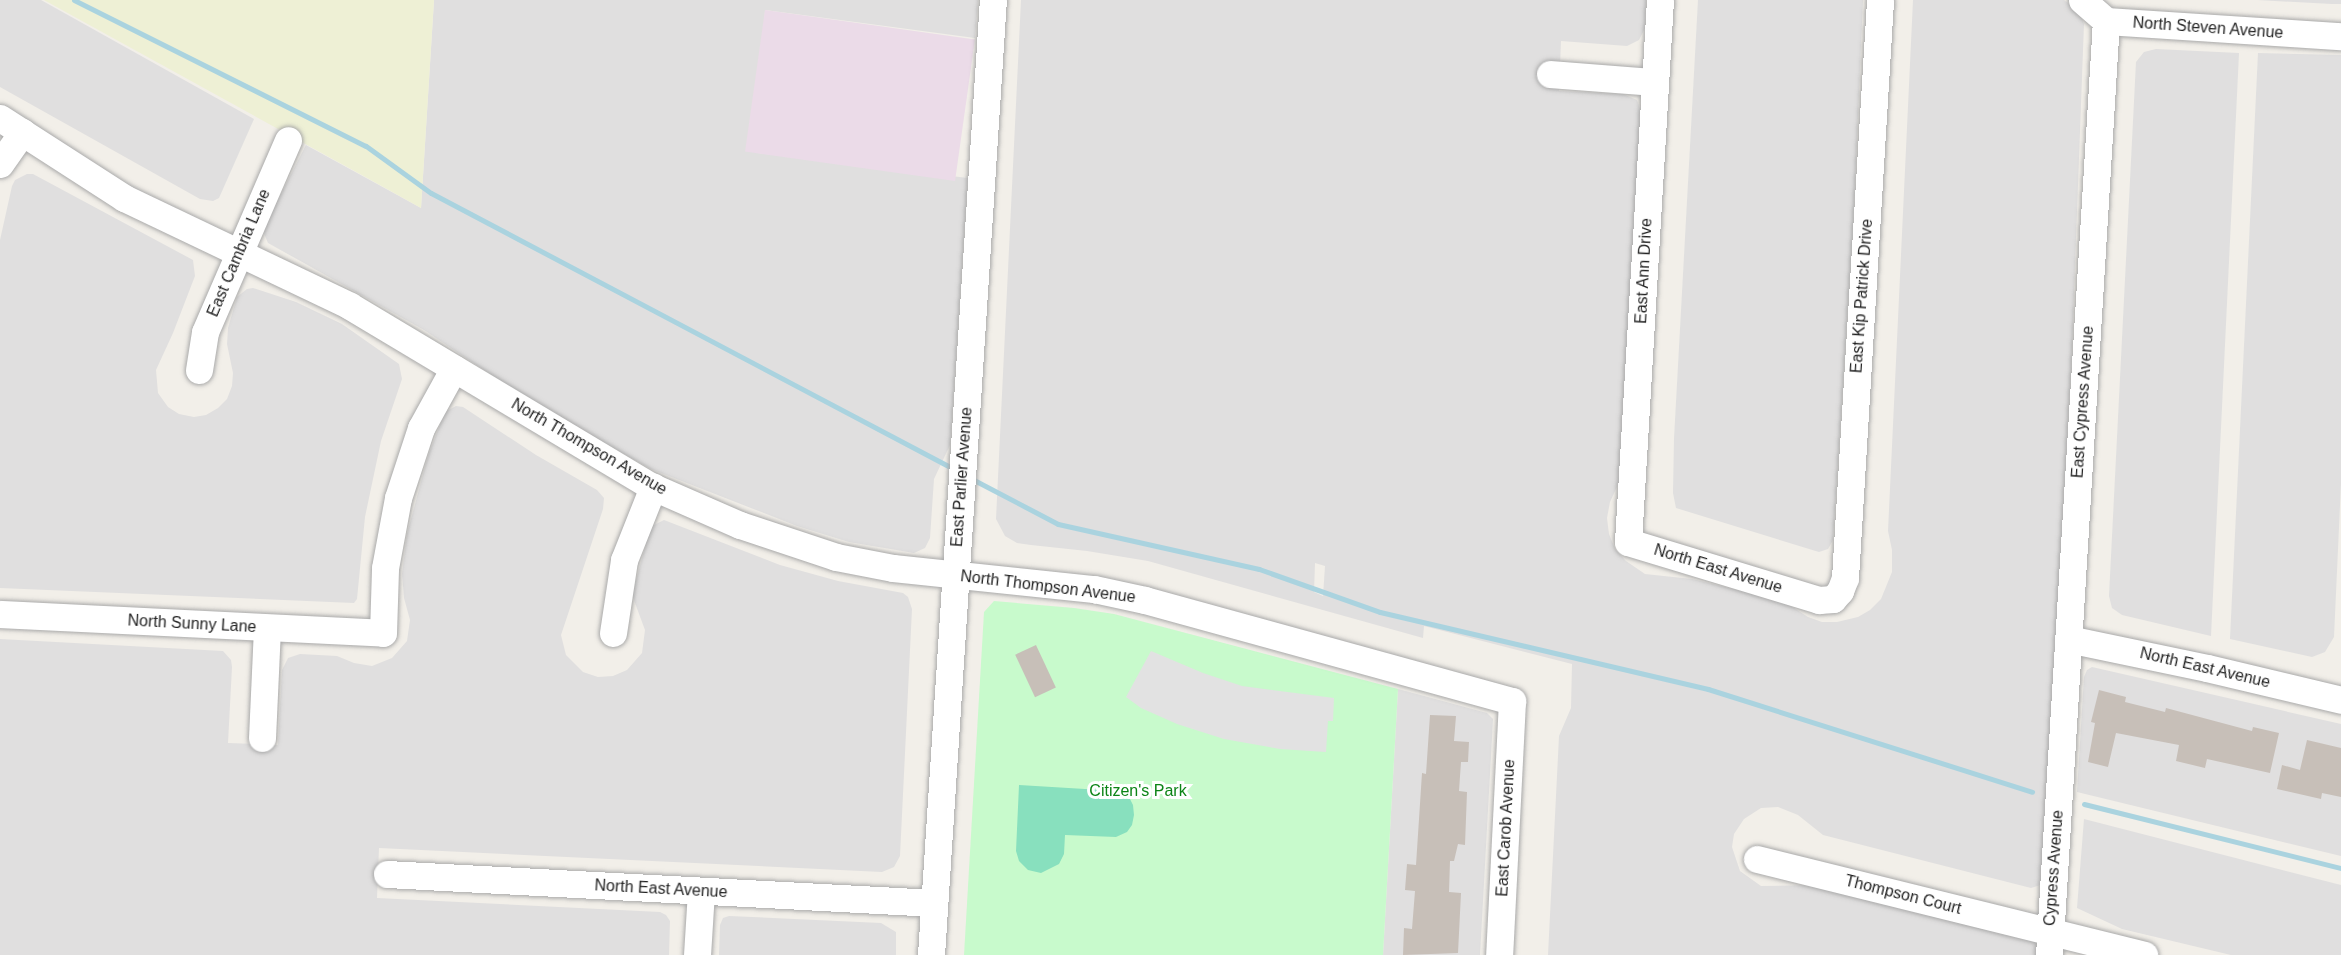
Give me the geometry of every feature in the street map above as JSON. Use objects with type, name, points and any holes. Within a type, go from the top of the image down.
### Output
[{"type":"street","name":"East Parlier Avenue","points":[[932,955],[993,0]]},
{"type":"street","name":"East Ann Drive","points":[[1628,542],[1660,0]]},
{"type":"street","name":"East Kip Patrick Drive","points":[[1840,591],[1845,578],[1880,0]]},
{"type":"street","points":[[2082,0],[2106,21]]},
{"type":"street","name":"North Steven Avenue","points":[[2106,21],[2341,36]]},
{"type":"street","name":"East Cypress Avenue","points":[[2060,782],[2106,21]]},
{"type":"street","points":[[1550,74],[1655,82]]},
{"type":"street","name":"North Thompson Avenue","points":[[0,118],[124,198],[350,306],[653,488],[740,525],[836,557],[893,568],[1094,590],[1145,600],[1512,701]]},
{"type":"street","points":[[0,164],[22,132]]},
{"type":"street","name":"East Cambria Lane","points":[[199,370],[205,332],[288,140]]},
{"type":"street","name":"North Sunny Lane","points":[[0,614],[383,633],[385,568],[398,498],[421,428],[454,368]]},
{"type":"street","points":[[613,633],[624,560],[653,488]]},
{"type":"street","name":"North East Avenue","points":[[1628,542],[1819,600],[1833,599],[1840,591]]},
{"type":"street","points":[[262,738],[267,628]]},
{"type":"street","name":"North East Avenue","points":[[2068,639],[2207,668],[2341,700]]},
{"type":"street","name":"East Carob Avenue","points":[[1499,955],[1512,701]]},
{"type":"street","name":"Cypress Avenue","points":[[2049,944],[2060,782]]},
{"type":"street","name":"Thompson Court","points":[[1757,859],[2049,944],[2144,955]]},
{"type":"street","name":"North East Avenue","points":[[387,874],[934,903]]},
{"type":"street","points":[[697,955],[700,892]]},
{"type":"shaded area","points":[[0,0],[41,0],[254,119],[219,198],[213,201],[200,199],[0,87]]},
{"type":"shaded area","points":[[434,0],[978,0],[975,38],[765,10],[758,153],[968,178],[950,445],[934,479],[930,538],[925,548],[914,553],[849,542],[797,526],[651,469],[535,404],[424,330],[268,243],[263,231],[265,225],[306,145],[421,208]]},
{"type":"shaded area","points":[[1021,0],[1646,0],[1645,28],[1639,40],[1627,46],[1561,41],[1559,91],[1623,94],[1637,100],[1641,112],[1620,480],[1610,502],[1607,518],[1609,534],[1615,549],[1626,561],[1645,574],[1692,579],[1783,601],[1808,617],[1822,622],[1837,622],[1858,617],[1870,610],[1881,599],[1892,572],[1892,550],[1888,531],[1913,0],[2064,0],[2079,11],[2084,24],[2071,373],[2043,884],[2031,888],[1823,835],[1798,815],[1778,807],[1761,808],[1744,819],[1734,834],[1732,847],[1740,871],[1761,886],[1814,885],[2034,941],[2044,955],[1548,955],[1559,736],[1571,708],[1572,664],[1424,626],[1423,638],[1148,561],[1017,543],[1005,536],[996,519]],"holes":[[[1315,563],[1325,566],[1323,596],[1314,592]]]},
{"type":"shaded area","points":[[1698,0],[1863,0],[1853,227],[1833,540],[1828,549],[1819,552],[1676,508],[1673,493],[1674,439]]},
{"type":"shaded area","points":[[2257,0],[2341,0],[2341,4],[2332,4]]},
{"type":"shaded area","points":[[765,10],[975,40],[955,181],[745,152]]},
{"type":"shaded area","points":[[2156,49],[2239,53],[2211,636],[2122,615],[2112,608],[2109,596],[2136,62],[2144,52]]},
{"type":"shaded area","points":[[2258,53],[2341,55],[2341,483],[2334,637],[2325,652],[2312,657],[2230,639]]},
{"type":"shaded area","points":[[27,174],[33,174],[193,260],[195,276],[156,370],[158,393],[168,407],[179,414],[194,417],[206,415],[227,399],[232,386],[233,373],[227,344],[228,328],[237,297],[247,289],[253,288],[296,302],[342,324],[399,364],[402,379],[381,441],[365,517],[357,599],[354,603],[0,588],[0,240],[12,186],[15,180]]},
{"type":"shaded area","points":[[456,406],[463,407],[536,455],[597,490],[604,498],[603,509],[561,635],[566,655],[583,672],[598,677],[613,676],[627,670],[642,653],[645,630],[632,595],[649,533],[652,526],[664,520],[780,565],[838,581],[903,593],[908,597],[912,609],[900,856],[894,867],[882,872],[379,848],[377,898],[660,912],[670,921],[669,955],[0,955],[0,639],[223,651],[231,660],[232,667],[228,743],[278,745],[282,670],[288,658],[300,654],[337,656],[354,663],[372,666],[392,658],[407,641],[410,620],[404,598],[402,574],[407,534],[428,456],[445,412]]},
{"type":"shaded area","points":[[1151,651],[1203,673],[1242,686],[1334,698],[1333,721],[1328,721],[1326,752],[1280,749],[1224,739],[1177,724],[1141,708],[1126,697]]},
{"type":"shaded area","points":[[2092,667],[2341,724],[2341,856],[2077,792],[2084,677],[2087,670]]},
{"type":"shaded area","points":[[1398,689],[1487,713],[1493,719],[1480,955],[1383,955]]},
{"type":"shaded area","points":[[2084,819],[2341,885],[2341,955],[2231,955],[2122,929],[2077,908]]},
{"type":"shaded area","points":[[729,916],[881,923],[896,932],[896,955],[719,955],[720,925],[723,918]]},
{"type":"green space","points":[[44,0],[434,0],[421,208],[369,179]]},
{"type":"green space","name":"Citizen's Park","points":[[994,601],[1114,614],[1398,689],[1383,955],[964,955],[984,612]]},
{"type":"green space","points":[[1019,785],[1118,791],[1130,799],[1133,805],[1132,825],[1127,832],[1116,837],[1065,835],[1064,854],[1059,864],[1041,873],[1028,870],[1019,861],[1016,851]]},
{"type":"building","points":[[1036,645],[1056,688],[1035,697],[1015,655]]},
{"type":"building","points":[[2099,690],[2126,697],[2125,702],[2165,712],[2166,708],[2252,731],[2253,727],[2279,733],[2270,773],[2207,759],[2205,768],[2176,761],[2179,745],[2116,733],[2108,767],[2088,762],[2095,723],[2091,722]]},
{"type":"building","points":[[1430,715],[1456,716],[1454,741],[1469,742],[1468,762],[1461,762],[1459,791],[1467,792],[1465,845],[1458,844],[1454,861],[1450,861],[1449,892],[1461,893],[1458,953],[1403,955],[1404,928],[1412,929],[1415,891],[1405,890],[1407,864],[1416,865],[1422,773],[1426,774]]},
{"type":"building","points":[[2307,740],[2341,748],[2341,797],[2322,793],[2321,799],[2277,789],[2282,765],[2300,770]]},
{"type":"waterway","points":[[74,0],[366,146],[431,193],[950,467]]},
{"type":"waterway","points":[[972,479],[1058,524],[1259,569],[1380,612],[1708,689],[2032,792]]},
{"type":"waterway","points":[[2084,804],[2341,868]]}]
